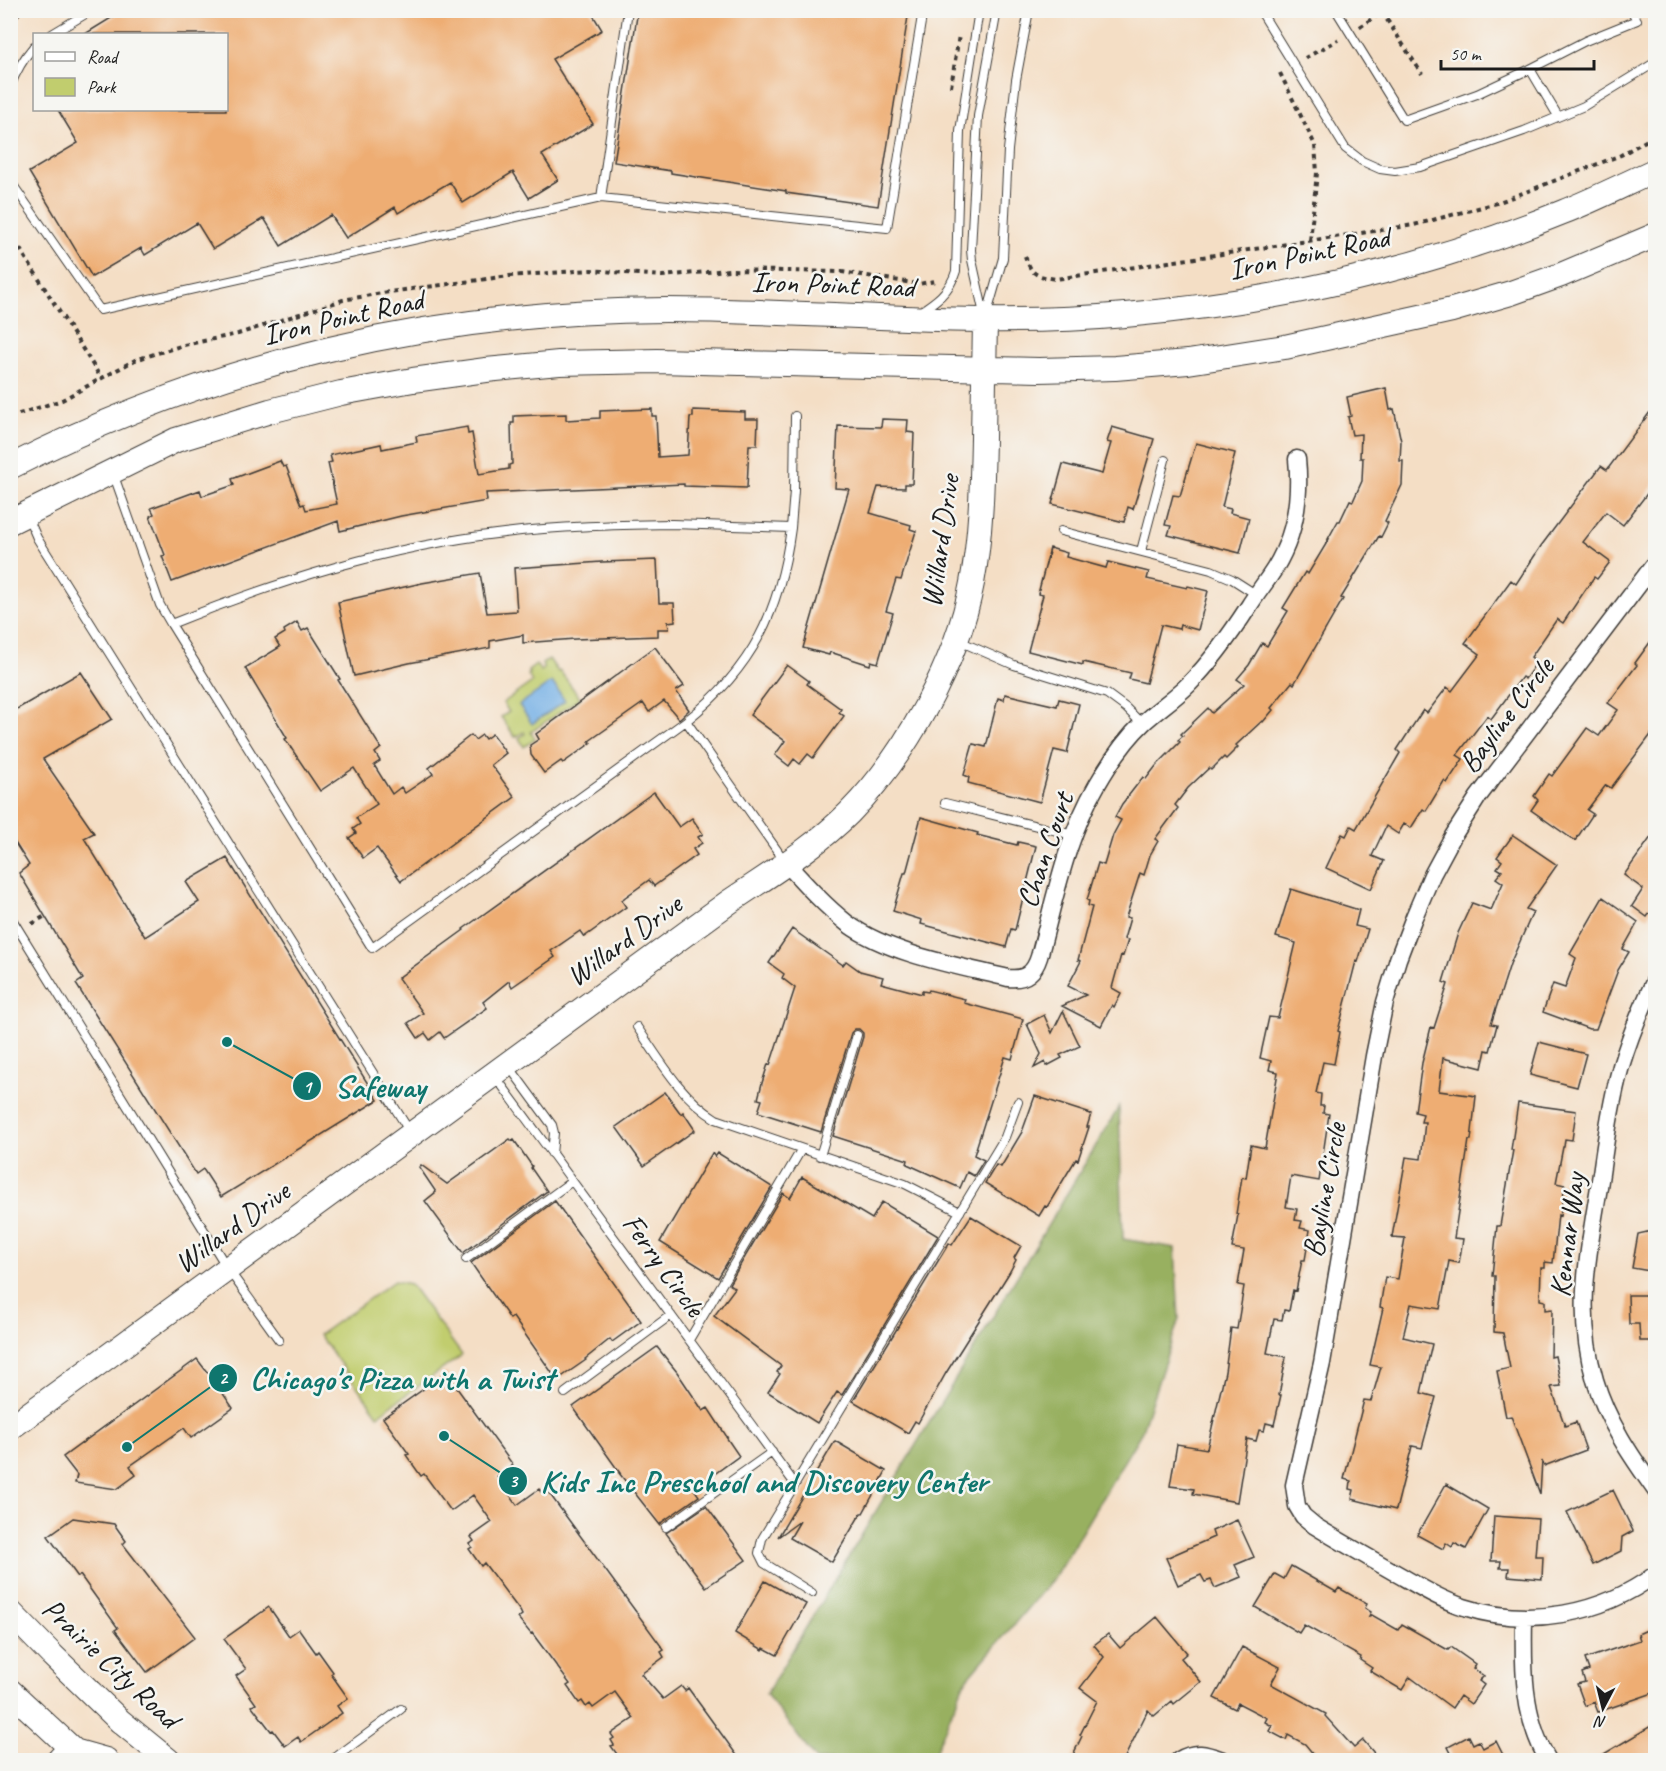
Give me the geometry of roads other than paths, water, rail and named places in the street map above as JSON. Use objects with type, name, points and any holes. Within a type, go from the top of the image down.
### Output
[{"type":"main road","name":"Iron Point Road","points":[[10,467],[119,416],[188,390],[281,360],[424,329],[570,312],[657,310],[1052,320],[1197,307],[1321,288],[1448,253],[1566,212],[1656,170]]},
{"type":"main road","points":[[18,518],[176,440],[270,411],[341,393],[403,381],[559,363],[657,361],[984,370],[1115,368],[1188,362],[1285,347],[1442,313],[1511,293],[1561,275],[1656,235]]},
{"type":"main road","name":"Willard Drive","points":[[10,1428],[729,902],[815,843],[849,812],[890,763],[926,707],[956,639],[972,584],[982,506],[985,320]]},
{"type":"main road","name":"Prairie City Road","points":[[10,1612],[120,1721],[168,1761]]},
{"type":"main road","points":[[10,1691],[74,1752],[106,1761]]},
{"type":"street","name":"Chan Court","points":[[786,863],[820,900],[850,925],[885,945],[1016,979],[1028,975],[1037,964],[1072,835],[1097,784],[1142,724],[1206,667],[1229,637],[1275,567],[1292,531],[1299,496],[1297,459]]},
{"type":"street","name":"Bayline Circle","points":[[1656,562],[1478,798],[1432,875],[1413,917],[1385,1002],[1322,1363],[1294,1485],[1297,1506],[1303,1516],[1334,1538],[1437,1596],[1483,1612],[1524,1617],[1558,1615],[1587,1609],[1614,1599],[1656,1574]]},
{"type":"street","name":"Kennar Way","points":[[1656,978],[1637,1020],[1621,1066],[1586,1264],[1584,1307],[1586,1337],[1595,1380],[1611,1421],[1625,1447],[1656,1491]]},
{"type":"street","points":[[1524,1617],[1524,1686],[1529,1714],[1548,1761]]},
{"type":"street","points":[[1179,1761],[1187,1755],[1199,1753],[1223,1761]]},
{"type":"lane","points":[[54,33],[92,10]]},
{"type":"lane","points":[[601,198],[628,10]]},
{"type":"lane","points":[[10,159],[12,185],[100,310],[601,198],[887,228],[923,10]]},
{"type":"lane","points":[[912,318],[950,288],[956,271],[960,131],[979,10]]},
{"type":"lane","points":[[985,320],[971,250],[978,116],[996,10]]},
{"type":"lane","points":[[985,320],[1003,258],[1009,138],[1016,80],[1029,10]]},
{"type":"lane","points":[[1260,10],[1345,148],[1362,161],[1380,169],[1395,171],[1420,167],[1524,131],[1584,106],[1656,62]]},
{"type":"lane","points":[[1336,10],[1404,120],[1477,94],[1585,41],[1637,20],[1631,10]]},
{"type":"lane","points":[[10,87],[15,73],[33,47]]},
{"type":"lane","points":[[1530,69],[1558,116]]},
{"type":"lane","points":[[113,473],[160,605],[372,948],[686,721],[712,700],[733,678],[752,651],[771,612],[787,556],[794,492],[795,416]]},
{"type":"lane","points":[[1141,551],[1165,459]]},
{"type":"lane","points":[[18,518],[37,538],[412,1134]]},
{"type":"lane","points":[[171,624],[247,594],[316,572],[401,550],[502,533],[608,525],[672,524],[791,528]]},
{"type":"lane","points":[[1061,531],[1221,573],[1257,595]]},
{"type":"lane","points":[[956,639],[1014,665],[1107,694],[1142,724]]},
{"type":"lane","points":[[686,721],[786,863]]},
{"type":"lane","points":[[945,803],[1072,835]]},
{"type":"lane","points":[[10,916],[228,1269],[279,1340]]},
{"type":"lane","points":[[637,1028],[682,1090],[699,1108],[716,1119],[910,1186],[960,1212]]},
{"type":"lane","points":[[820,1156],[857,1035]]},
{"type":"lane","points":[[501,1069],[552,1125],[554,1133],[552,1154]]},
{"type":"lane","name":"Ferry Circle","points":[[501,1069],[552,1154],[795,1484]]},
{"type":"lane","points":[[812,1593],[767,1566],[759,1553],[760,1544],[1005,1137],[1017,1102]]},
{"type":"lane","points":[[689,1340],[801,1150]]},
{"type":"lane","points":[[466,1259],[572,1181]]},
{"type":"lane","points":[[565,1393],[671,1315]]},
{"type":"lane","points":[[666,1527],[772,1452]]},
{"type":"lane","points":[[332,1761],[401,1709]]},
{"type":"lane","points":[[48,1761],[74,1752]]},
{"type":"water","points":[[552,682],[565,701],[532,724],[519,705]]},
{"type":"place","name":"Safeway","points":[[227,1042]]},
{"type":"place","name":"Kids Inc Preschool and Discovery Center","points":[[444,1436]]},
{"type":"place","name":"Chicago's Pizza with a Twist","points":[[127,1447]]}]
